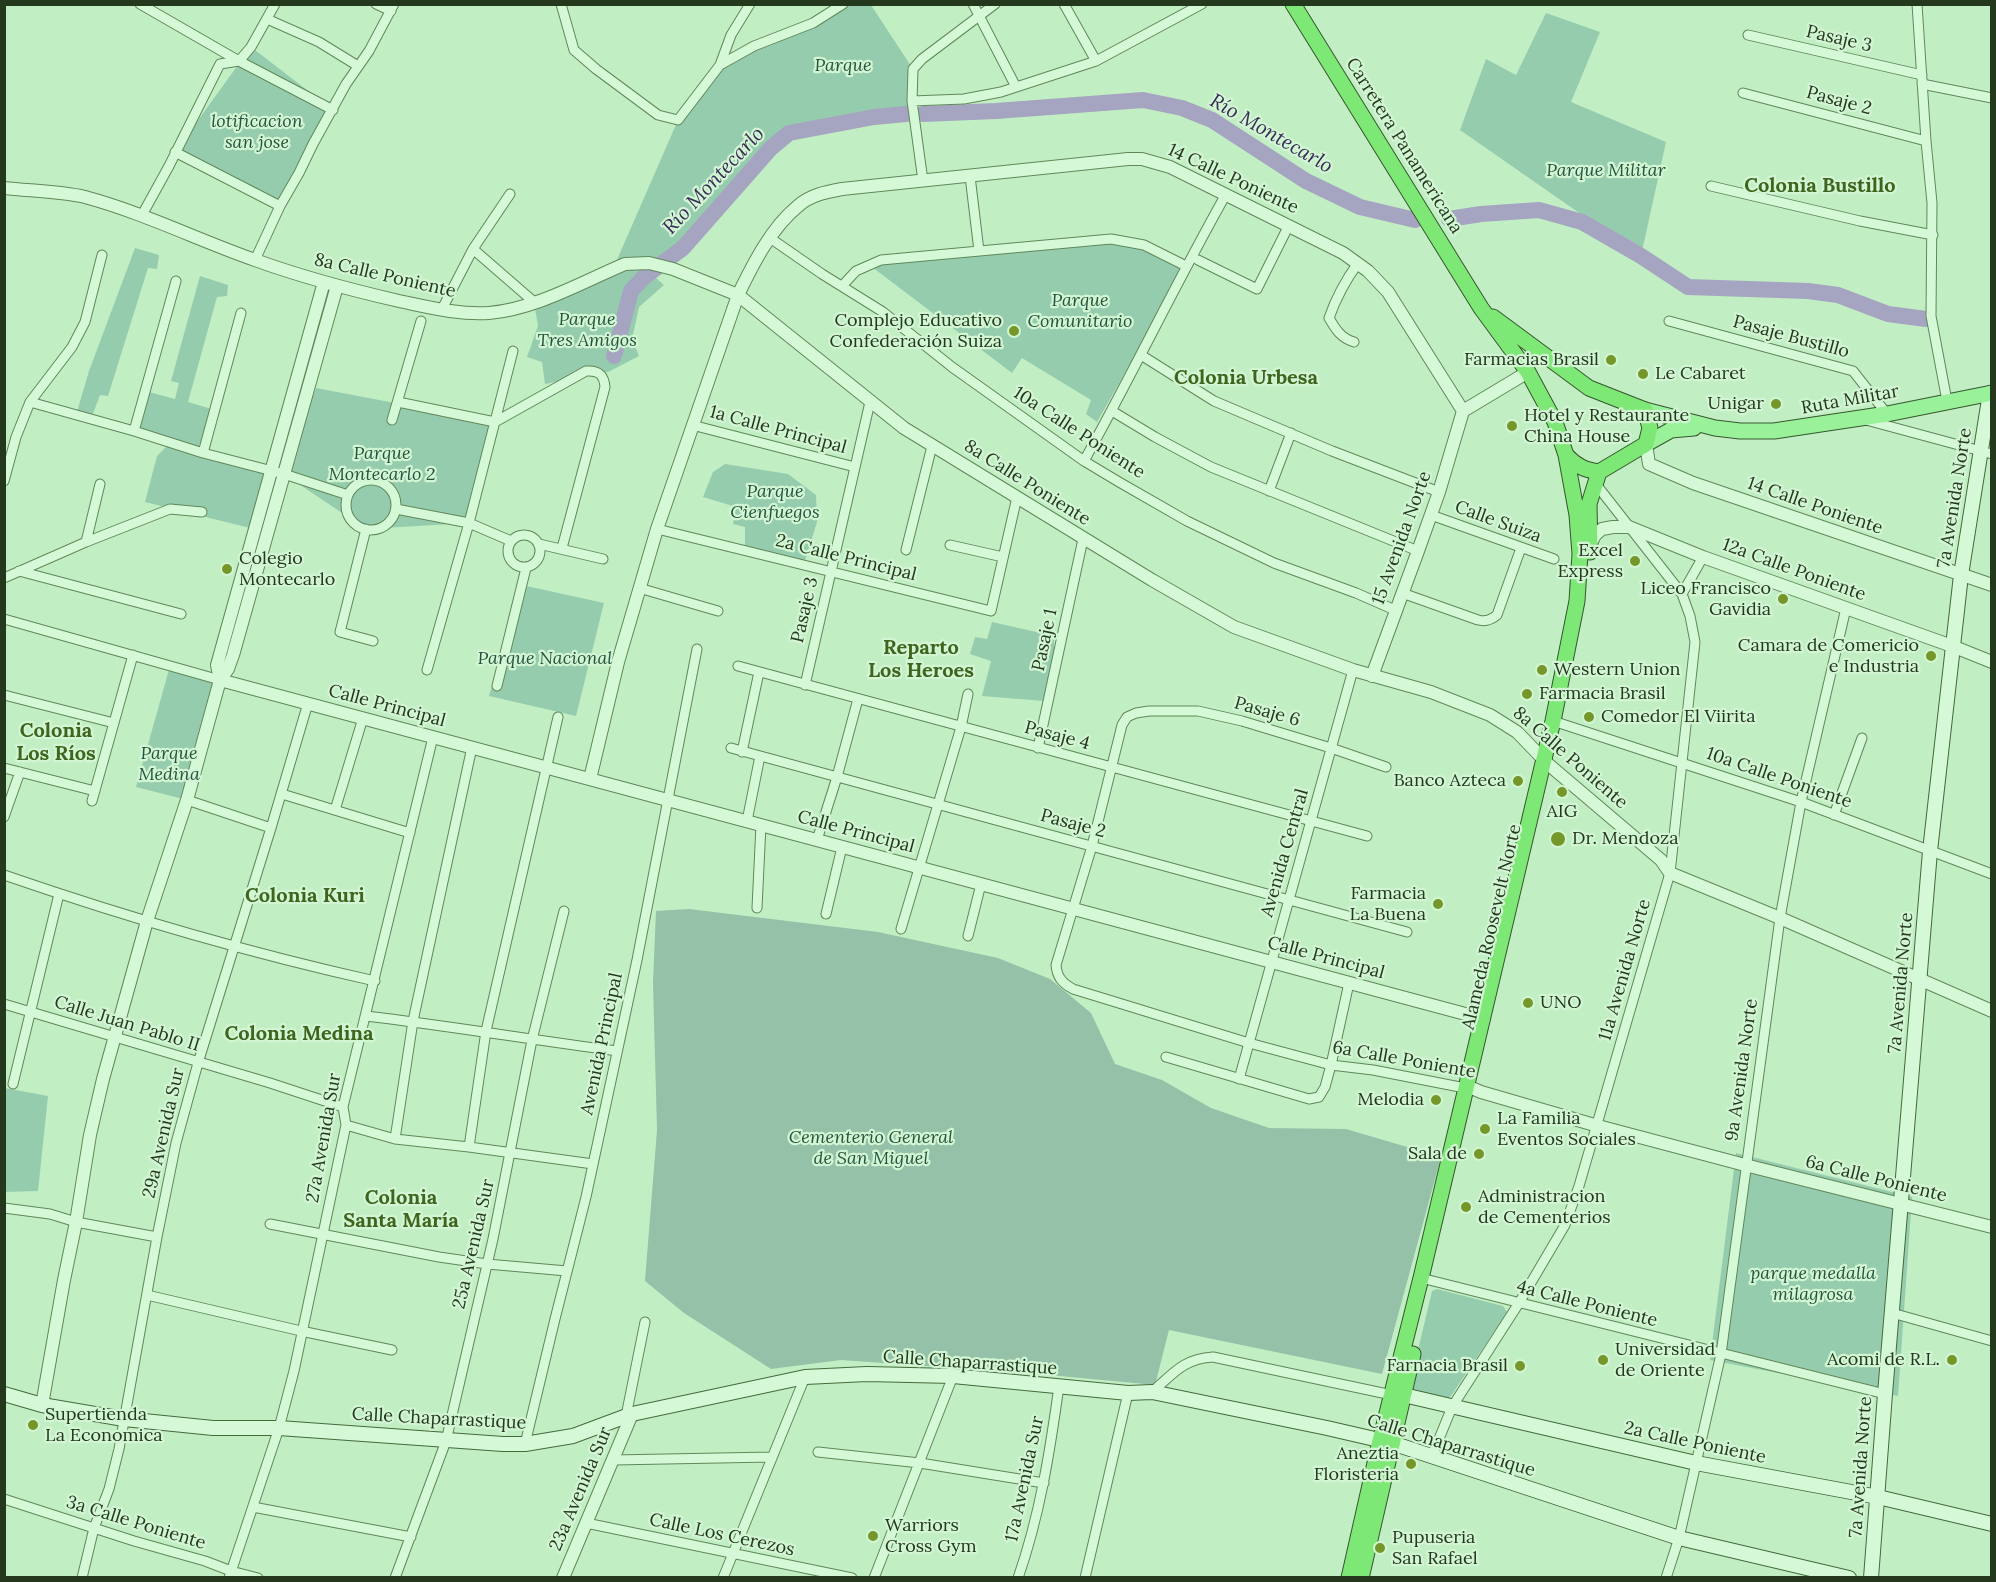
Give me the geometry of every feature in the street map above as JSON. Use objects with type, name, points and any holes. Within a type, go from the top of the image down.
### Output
[{"type":"highway","name":"Carretera Panamericana","points":[[1293,4],[1481,308],[1528,372],[1555,422],[1566,455]]},
{"type":"highway","name":"Carretera Panamericana","points":[[1481,308],[1589,388],[1645,410]]},
{"type":"highway","points":[[1528,372],[1549,358]]},
{"type":"highway","points":[[1566,455],[1576,465],[1597,477],[1646,444],[1650,428],[1645,410]]},
{"type":"highway","name":"Alameda Roosevelt Norte","points":[[1556,722],[1580,585],[1578,527],[1566,455]]},
{"type":"highway","name":"Alameda Roosevelt Norte","points":[[1470,1088],[1484,1019],[1586,602],[1589,583],[1589,504],[1597,477]]},
{"type":"highway","name":"Alameda Roosevelt Norte","points":[[1386,1442],[1470,1088],[1522,888],[1546,761]]},
{"type":"highway","points":[[1349,1578],[1386,1442]]},
{"type":"highway","points":[[1361,1578],[1386,1442]]},
{"type":"main road","name":"Ruta Militar","points":[[1645,410],[1715,428],[1774,431],[1887,414],[1991,393]]},
{"type":"main road","name":"7a Avenida Norte","points":[[1871,1578],[1930,851],[1961,575],[1986,453],[1991,393]]},
{"type":"main road","name":"Ruta Militar","points":[[1646,444],[1671,430],[1715,428]]},
{"type":"main road","name":"Calle Chaparrastique","points":[[4,1394],[42,1405],[124,1419],[213,1428],[279,1428],[525,1444],[573,1436],[629,1415],[806,1377],[867,1374],[953,1376],[1128,1393],[1152,1392],[1316,1425],[1386,1442],[1679,1538],[1849,1578]]},
{"type":"main road","name":"2a Calle Poniente","points":[[1396,1395],[1696,1463],[1991,1520]]},
{"type":"street","points":[[140,4],[239,61],[333,110]]},
{"type":"street","points":[[142,215],[220,64],[239,61],[251,47],[275,4]]},
{"type":"street","points":[[255,260],[280,206],[393,8],[376,4]]},
{"type":"street","points":[[561,4],[574,50],[658,115],[678,120],[720,65],[731,35],[750,4]]},
{"type":"street","points":[[720,65],[754,46],[813,23],[843,4]]},
{"type":"street","points":[[974,4],[1016,87]]},
{"type":"street","points":[[923,182],[912,101],[913,69],[922,58],[995,4]]},
{"type":"street","points":[[1064,4],[1096,61]]},
{"type":"street","points":[[912,101],[964,99],[1016,87],[1096,61],[1202,4]]},
{"type":"street","points":[[1915,5],[1932,203],[1931,316],[1947,401]]},
{"type":"street","points":[[267,19],[319,42],[358,66]]},
{"type":"street","name":"Pasaje 3","points":[[1748,35],[1922,80]]},
{"type":"street","points":[[1922,80],[1992,98]]},
{"type":"street","name":"Pasaje 2","points":[[1743,93],[1926,141]]},
{"type":"street","points":[[175,152],[280,206]]},
{"type":"street","name":"14 Calle Poniente","points":[[770,238],[799,205],[827,192],[1142,159],[1170,167],[1289,225],[1358,263],[1389,292],[1463,411]]},
{"type":"street","points":[[970,176],[979,250]]},
{"type":"street","points":[[1711,186],[1933,235]]},
{"type":"street","name":"8a Calle Poniente","points":[[4,188],[58,191],[86,198],[142,215],[255,260],[324,282],[442,309],[488,313],[508,310],[534,302],[625,264],[649,263],[673,269],[738,295],[904,428],[1185,600],[1234,627],[1353,670],[1431,692],[1490,715],[1517,732],[1546,761],[1661,860],[1670,873],[1992,1011]]},
{"type":"street","points":[[442,309],[473,249],[510,194]]},
{"type":"street","points":[[1084,461],[1225,195]]},
{"type":"street","points":[[1198,260],[1257,289],[1289,225]]},
{"type":"street","points":[[590,779],[618,662],[657,529],[738,295],[770,238]]},
{"type":"street","name":"10a Calle Poniente","points":[[770,238],[883,312],[952,367],[1084,461],[1187,521],[1274,562],[1395,610]]},
{"type":"street","points":[[842,286],[856,271],[881,260],[1111,239],[1144,245],[1186,266]]},
{"type":"street","points":[[473,249],[534,302]]},
{"type":"street","points":[[4,481],[16,437],[30,402],[72,347],[85,322],[102,255]]},
{"type":"street","points":[[1354,342],[1338,333],[1329,318],[1336,297],[1358,263]]},
{"type":"street","points":[[134,431],[176,280]]},
{"type":"street","points":[[301,391],[324,282]]},
{"type":"street","points":[[220,680],[217,665],[246,563],[278,472],[301,391],[337,286]]},
{"type":"street","points":[[203,453],[241,313]]},
{"type":"street","points":[[392,420],[421,321]]},
{"type":"street","name":"Pasaje Bustillo","points":[[1669,321],[1853,371],[1887,414]]},
{"type":"street","points":[[426,670],[469,523],[513,351]]},
{"type":"street","points":[[1141,356],[1214,401],[1439,492]]},
{"type":"street","points":[[398,402],[495,422],[586,371],[599,372],[604,378],[605,387],[562,548]]},
{"type":"street","points":[[1463,411],[1528,372]]},
{"type":"street","points":[[30,402],[203,453],[278,472],[348,495]]},
{"type":"street","name":"Pasaje 3","points":[[805,685],[870,402]]},
{"type":"street","points":[[1112,411],[1211,467],[1419,551]]},
{"type":"street","name":"15 Avenida Norte","points":[[1372,676],[1419,551],[1463,411]]},
{"type":"street","points":[[1861,418],[1986,453]]},
{"type":"street","name":"1a Calle Principal","points":[[692,425],[855,467]]},
{"type":"street","points":[[1269,491],[1291,433]]},
{"type":"street","name":"14 Calle Poniente","points":[[1646,444],[1649,464],[1684,480],[1992,585]]},
{"type":"street","points":[[906,550],[932,446]]},
{"type":"street","points":[[42,1405],[90,1135],[147,921],[187,800],[220,680],[228,669],[259,567],[278,472]]},
{"type":"street","name":"11a Avenida Norte","points":[[1432,1456],[1452,1407],[1519,1304],[1565,1225],[1598,1126],[1670,873],[1695,642],[1690,616],[1682,594],[1629,527],[1597,477]]},
{"type":"street","points":[[366,481],[381,483],[393,493],[396,508],[388,523],[374,530],[359,527],[346,509],[348,495],[352,488],[366,481]]},
{"type":"street","points":[[86,542],[100,484]]},
{"type":"street","points":[[950,545],[1003,557],[1017,497]]},
{"type":"street","points":[[396,508],[469,523],[511,541]]},
{"type":"street","points":[[4,578],[170,509],[202,512]]},
{"type":"street","name":"Calle Suiza","points":[[1431,515],[1554,559]]},
{"type":"street","name":"12a Calle Poniente","points":[[1590,545],[1595,535],[1602,529],[1629,527],[1702,557],[1992,662]]},
{"type":"street","points":[[366,529],[340,632],[373,640]]},
{"type":"street","name":"2a Calle Principal","points":[[657,529],[991,611],[1003,557]]},
{"type":"street","points":[[539,544],[540,555],[536,563],[526,568],[517,566],[509,560],[507,550],[511,541],[516,536],[529,535],[539,544],[603,559]]},
{"type":"street","name":"Pasaje 1","points":[[1038,748],[1083,539]]},
{"type":"street","points":[[1402,593],[1478,620],[1492,619],[1497,615],[1521,548]]},
{"type":"street","points":[[1682,594],[1702,557]]},
{"type":"street","points":[[246,563],[259,567]]},
{"type":"street","points":[[497,686],[526,568]]},
{"type":"street","points":[[19,571],[181,614]]},
{"type":"street","points":[[639,588],[718,611]]},
{"type":"street","name":"9a Avenida Norte","points":[[1666,1578],[1679,1538],[1721,1354],[1779,918],[1801,802],[1846,608]]},
{"type":"street","points":[[4,619],[220,680]]},
{"type":"street","name":"Avenida Principal","points":[[525,1444],[593,1164],[638,960],[697,649]]},
{"type":"street","points":[[92,801],[132,655]]},
{"type":"street","name":"Pasaje 4","points":[[738,666],[1367,836]]},
{"type":"street","name":"Avenida Central","points":[[1239,1079],[1353,670]]},
{"type":"street","points":[[742,752],[759,672]]},
{"type":"street","name":"Calle Principal","points":[[220,680],[1484,1019]]},
{"type":"street","points":[[901,928],[961,727],[968,694]]},
{"type":"street","points":[[4,695],[114,723]]},
{"type":"street","points":[[817,840],[858,699]]},
{"type":"street","name":"29a Avenida Sur","points":[[82,1578],[94,1528],[109,1489],[119,1449],[176,1143],[233,946],[272,828],[308,703]]},
{"type":"street","name":"Pasaje 6","points":[[1112,768],[1122,724],[1127,717],[1149,711],[1198,711],[1242,721],[1386,767]]},
{"type":"street","points":[[469,1147],[486,1031],[558,717]]},
{"type":"street","points":[[335,810],[363,718]]},
{"type":"street","name":"10a Calle Poniente","points":[[1556,722],[1801,802],[1992,874]]},
{"type":"street","name":"27a Avenida Sur","points":[[230,1574],[279,1428],[294,1371],[346,1125],[343,1107],[433,737]]},
{"type":"street","points":[[1834,815],[1862,738]]},
{"type":"street","points":[[395,1139],[413,1021],[472,747]]},
{"type":"street","name":"Pasaje 2","points":[[731,748],[1407,932]]},
{"type":"street","points":[[747,821],[760,756]]},
{"type":"street","points":[[4,768],[95,791]]},
{"type":"street","points":[[1073,909],[1112,768]]},
{"type":"street","points":[[4,817],[20,772]]},
{"type":"street","points":[[282,794],[410,833]]},
{"type":"street","points":[[187,800],[272,828]]},
{"type":"street","points":[[758,908],[761,825]]},
{"type":"street","points":[[826,914],[842,847]]},
{"type":"street","points":[[4,875],[59,894],[233,946],[306,966],[375,981]]},
{"type":"street","points":[[968,936],[981,884]]},
{"type":"street","points":[[12,1084],[59,894]]},
{"type":"street","name":"6a Calle Poniente","points":[[1073,909],[1056,965],[1059,979],[1073,989],[1249,1043],[1331,1065],[1470,1088],[1598,1126],[1992,1227]]},
{"type":"street","name":"25a Avenida Sur","points":[[394,1578],[411,1538],[446,1440],[487,1264],[532,1040],[564,911]]},
{"type":"street","points":[[1166,1057],[1315,1099],[1323,1093],[1349,982]]},
{"type":"street","name":"Calle Juan Pablo II","points":[[4,1004],[343,1107]]},
{"type":"street","points":[[366,1016],[617,1050]]},
{"type":"street","points":[[346,1125],[395,1139],[593,1164]]},
{"type":"street","points":[[4,1209],[50,1214],[76,1222],[157,1237]]},
{"type":"street","points":[[270,1224],[487,1264],[567,1271]]},
{"type":"street","name":"4a Calle Poniente","points":[[1425,1279],[1885,1394]]},
{"type":"street","points":[[147,1295],[392,1350]]},
{"type":"street","points":[[1892,1313],[1992,1341]]},
{"type":"street","points":[[629,1415],[645,1322]]},
{"type":"street","name":"2a Calle Poniente","points":[[1152,1392],[1184,1364],[1197,1358],[1213,1357],[1396,1395]]},
{"type":"street","points":[[874,1578],[953,1376]]},
{"type":"street","points":[[723,1578],[806,1377]]},
{"type":"street","name":"17a Avenida Sur","points":[[1018,1578],[1026,1556],[1044,1483],[1059,1386]]},
{"type":"street","points":[[1085,1578],[1128,1393]]},
{"type":"street","name":"23a Avenida Sur","points":[[563,1578],[613,1460],[629,1415]]},
{"type":"street","points":[[819,1452],[920,1463],[1044,1483]]},
{"type":"street","points":[[613,1460],[772,1457]]},
{"type":"street","name":"3a Calle Poniente","points":[[4,1499],[204,1561],[230,1574],[258,1578]]},
{"type":"street","points":[[253,1507],[411,1538]]},
{"type":"street","name":"Calle Los Cerezos","points":[[586,1523],[852,1578]]},
{"type":"green space","name":"Parque","points":[[835,5],[871,5],[913,69],[906,114],[789,133],[683,248],[641,265],[664,285],[639,307],[632,339],[639,356],[608,372],[545,384],[542,362],[527,357],[538,326],[534,302],[613,269],[678,120],[730,59],[784,35]]},
{"type":"green space","name":"Parque Militar","points":[[1546,13],[1600,32],[1571,102],[1666,142],[1641,256],[1460,130],[1486,59],[1516,75]]},
{"type":"green space","name":"lotificacion san jose","points":[[251,47],[333,110],[280,206],[175,152]]},
{"type":"green space","name":"Parque Comunitario","points":[[1111,239],[1144,245],[1186,266],[1097,422],[1086,414],[1091,400],[1022,358],[1012,373],[868,264]]},
{"type":"green space","points":[[135,248],[159,255],[157,269],[148,268],[108,396],[100,395],[91,419],[76,415],[89,371]]},
{"type":"green space","points":[[200,276],[228,285],[227,296],[217,297],[188,402],[215,410],[197,450],[273,471],[250,528],[145,502],[157,456],[170,443],[134,431],[145,391],[175,399],[179,383],[171,381]]},
{"type":"green space","name":"Parque Montecarlo 2","points":[[316,388],[495,422],[469,523],[366,529],[284,474]]},
{"type":"green space","name":"Parque Cienfuegos","points":[[725,464],[788,474],[816,495],[817,522],[804,564],[745,550],[745,527],[733,524],[736,507],[703,497],[713,472]]},
{"type":"green space","name":"Parque Nacional","points":[[522,585],[604,603],[576,716],[489,696]]},
{"type":"green space","points":[[992,622],[1054,636],[1054,659],[1044,701],[982,696],[991,661],[970,654],[975,637],[987,639]]},
{"type":"green space","name":"Parque Medina","points":[[170,666],[214,678],[187,800],[136,787]]},
{"type":"green space","name":"Cementerio General de San Miguel","points":[[689,909],[878,932],[998,958],[1050,979],[1091,1013],[1115,1064],[1162,1080],[1211,1108],[1269,1128],[1346,1129],[1441,1157],[1382,1374],[1169,1330],[1155,1385],[841,1360],[771,1369],[684,1313],[645,1281],[657,1130],[653,983],[656,911]]},
{"type":"green space","points":[[5,1088],[48,1096],[38,1191],[5,1192]]},
{"type":"green space","name":"parque medalla milagrosa","points":[[1736,1153],[1912,1197],[1898,1396],[1710,1360]]},
{"type":"green space","points":[[1437,1289],[1503,1306],[1507,1312],[1451,1396],[1445,1399],[1415,1392],[1410,1384],[1432,1291]]},
{"type":"waterway","name":"Río Montecarlo","points":[[923,114],[1143,100],[1182,108],[1212,120],[1306,181],[1360,207],[1415,220]]},
{"type":"waterway","name":"Río Montecarlo","points":[[614,356],[631,291],[644,277],[683,248],[771,148],[789,133],[874,117],[906,114]]},
{"type":"waterway","name":"Río Montecarlo","points":[[1449,219],[1539,210],[1582,222],[1641,256],[1688,287],[1808,291],[1838,295],[1888,314],[1926,319]]},
{"type":"place","name":"Complejo Educativo Confederación Suiza","points":[[1014,331]]},
{"type":"place","name":"Farmacias Brasil","points":[[1611,360]]},
{"type":"place","name":"Le Cabaret","points":[[1643,374]]},
{"type":"place","name":"Unigar","points":[[1776,404]]},
{"type":"place","name":"Hotel y Restaurante China House","points":[[1512,426]]},
{"type":"place","name":"Excel Express","points":[[1635,561]]},
{"type":"place","name":"Colegio Montecarlo","points":[[227,569]]},
{"type":"place","name":"Liceo Francisco Gavidia","points":[[1783,599]]},
{"type":"place","name":"Camara de Comericio e Industria","points":[[1931,656]]},
{"type":"place","name":"Western Union","points":[[1542,670]]},
{"type":"place","name":"Farmacia Brasil","points":[[1527,694]]},
{"type":"place","name":"Comedor El Viirita","points":[[1589,717]]},
{"type":"place","name":"Banco Azteca","points":[[1518,781]]},
{"type":"place","name":"AIG","points":[[1562,792]]},
{"type":"place","name":"Dr. Mendoza","points":[[1558,839]]},
{"type":"place","name":"Farmacia La Buena","points":[[1438,904]]},
{"type":"place","name":"UNO","points":[[1528,1003]]},
{"type":"place","name":"Melodia","points":[[1436,1100]]},
{"type":"place","name":"La Familia Eventos Sociales","points":[[1485,1129]]},
{"type":"place","name":"Sala de","points":[[1479,1154]]},
{"type":"place","name":"Administracion de Cementerios","points":[[1466,1207]]},
{"type":"place","name":"Universidad de Oriente","points":[[1603,1360]]},
{"type":"place","name":"Acomi de R.L.","points":[[1952,1360]]},
{"type":"place","name":"Farnacia Brasil","points":[[1520,1366]]},
{"type":"place","name":"Supertienda La Economica","points":[[33,1425]]},
{"type":"place","name":"Aneztia Floristeria","points":[[1411,1464]]},
{"type":"place","name":"Warriors Cross Gym","points":[[873,1536]]},
{"type":"place","name":"Pupuseria San Rafael","points":[[1380,1548]]},
{"type":"district","name":"Colonia Bustillo","points":[[1820,186]]},
{"type":"district","name":"Colonia Urbesa","points":[[1246,378]]},
{"type":"district","name":"Reparto Los Heroes","points":[[921,660]]},
{"type":"district","name":"Colonia Los Ríos","points":[[56,742]]},
{"type":"district","name":"Colonia Kuri","points":[[305,896]]},
{"type":"district","name":"Colonia Medina","points":[[299,1034]]},
{"type":"district","name":"Colonia Santa María","points":[[401,1210]]},
{"type":"park label","name":"Parque Tres Amigos","points":[[587,330]]}]
